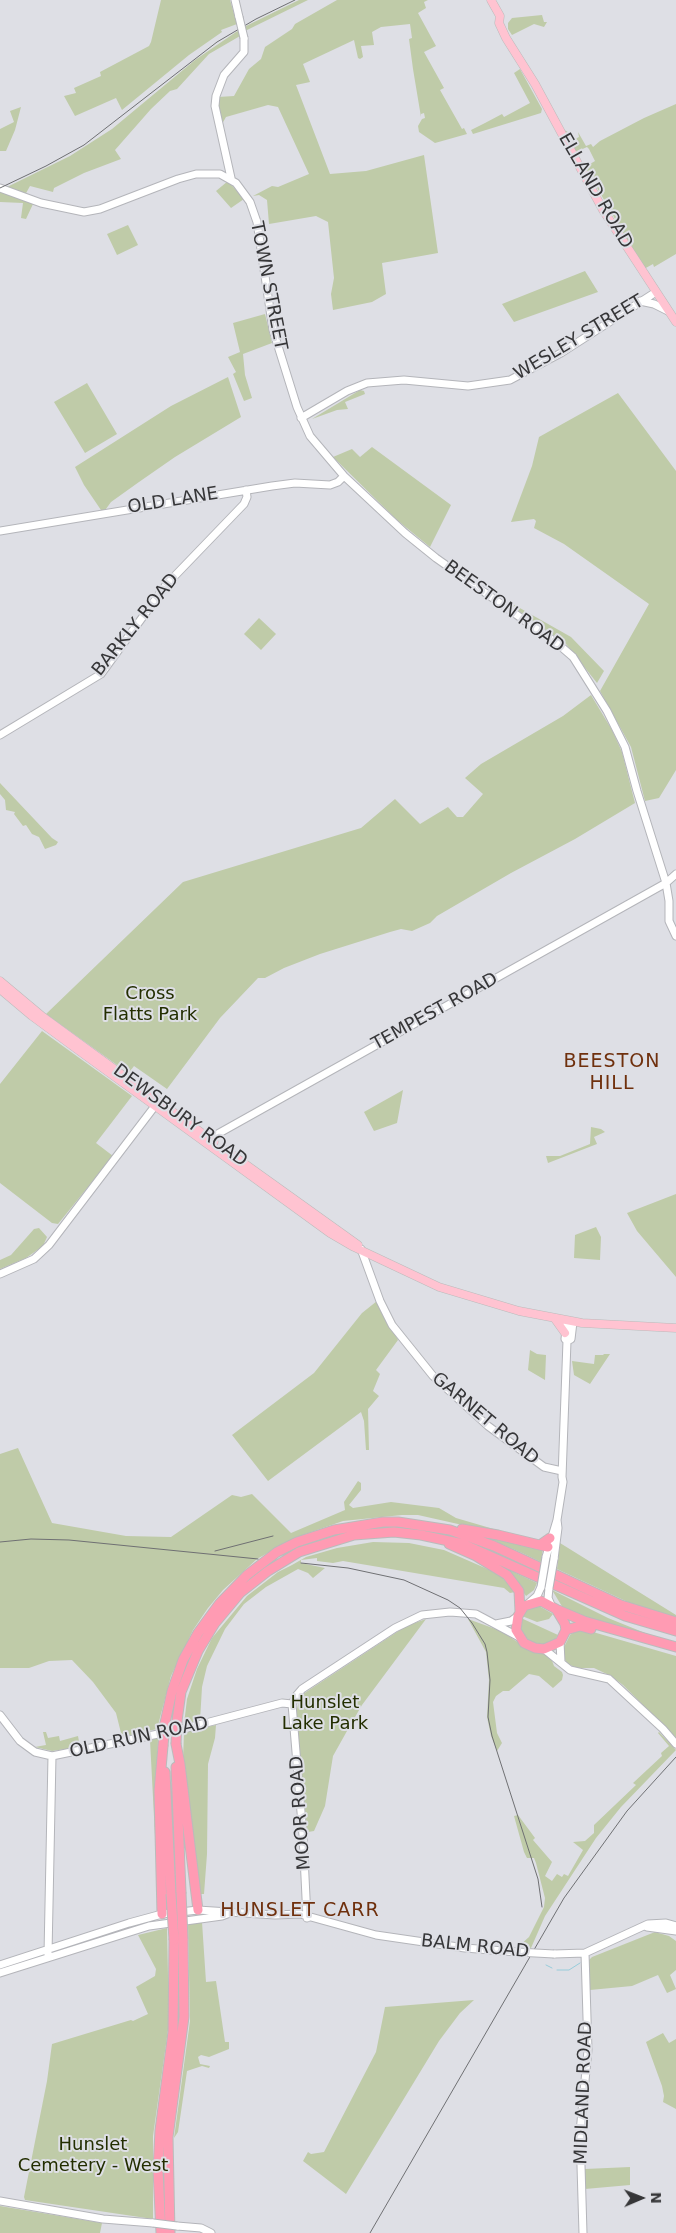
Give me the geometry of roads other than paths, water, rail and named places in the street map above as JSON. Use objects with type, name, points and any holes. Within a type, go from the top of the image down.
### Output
[{"type":"highway","points":[[162,1919],[159,1791],[165,1723],[175,1680],[198,1633],[221,1601],[262,1563],[297,1542],[334,1530],[383,1522],[472,1531],[550,1549]]},
{"type":"highway","points":[[424,1525],[468,1536],[621,1606],[676,1622]]},
{"type":"highway","points":[[176,1893],[176,1744],[181,1692],[198,1651],[211,1629],[230,1604],[251,1582],[299,1552],[346,1537],[394,1532],[430,1536],[464,1544],[641,1622],[676,1631]]},
{"type":"highway","points":[[430,1536],[476,1556],[507,1575],[519,1591],[519,1614],[516,1630],[524,1643],[535,1648],[544,1649],[560,1642],[566,1630],[563,1617],[553,1607]]},
{"type":"highway","points":[[562,1588],[620,1617],[676,1638]]},
{"type":"highway","points":[[519,1614],[528,1603],[541,1601],[584,1621],[676,1647]]},
{"type":"highway","points":[[566,1630],[580,1626],[676,1652]]},
{"type":"highway","points":[[176,1744],[182,1774],[198,1910]]},
{"type":"highway","points":[[163,1746],[176,1893],[184,2017],[168,2138],[170,2233]]},
{"type":"highway","points":[[161,2233],[158,2170],[160,2130],[173,2032],[179,1940]]},
{"type":"main road","name":"ELLAND ROAD","points":[[486,0],[499,21],[503,21],[519,56],[603,210],[676,322]]},
{"type":"main road","name":"ELLAND ROAD","points":[[491,0],[500,16],[499,21]]},
{"type":"main road","name":"DEWSBURY ROAD","points":[[0,981],[42,1020]]},
{"type":"main road","name":"DEWSBURY ROAD","points":[[0,989],[262,1179],[339,1239],[417,1278],[511,1310],[570,1321],[676,1328]]},
{"type":"main road","points":[[555,1319],[566,1337]]},
{"type":"street","points":[[231,178],[215,106],[216,96],[224,75],[244,52],[244,38],[235,0]]},
{"type":"street","points":[[0,188],[41,203],[84,212],[106,207],[184,177],[220,174],[231,178]]},
{"type":"street","name":"TOWN STREET","points":[[231,178],[250,202],[257,222],[273,330],[302,418],[310,436],[344,476]]},
{"type":"street","name":"WESLEY STREET","points":[[302,418],[347,392],[367,383],[404,380],[468,386],[510,380],[560,353],[656,292]]},
{"type":"street","points":[[640,301],[652,303],[668,311]]},
{"type":"street","name":"OLD LANE","points":[[0,531],[295,483],[330,485],[338,482],[344,476]]},
{"type":"street","name":"BEESTON ROAD","points":[[344,476],[421,546],[550,638],[573,657],[607,711],[625,746],[666,883],[669,901],[669,921],[676,936]]},
{"type":"street","name":"BARKLY ROAD","points":[[0,735],[101,674],[166,585],[244,504],[247,498],[246,490]]},
{"type":"street","name":"TEMPEST ROAD","points":[[207,1140],[666,883],[676,874]]},
{"type":"street","points":[[0,1274],[34,1259],[44,1251],[157,1104]]},
{"type":"street","name":"GARNET ROAD","points":[[361,1249],[380,1301],[392,1325],[432,1376],[488,1426],[544,1467],[562,1474]]},
{"type":"street","points":[[528,1603],[545,1588],[550,1549],[563,1482],[566,1337],[571,1339],[570,1321]]},
{"type":"street","points":[[553,1607],[545,1588],[546,1558],[558,1528],[557,1520]]},
{"type":"street","points":[[292,1704],[302,1689],[414,1618],[435,1612],[476,1614],[520,1638]]},
{"type":"street","points":[[496,1624],[511,1621],[519,1614]]},
{"type":"street","points":[[560,1642],[559,1655],[562,1664]]},
{"type":"street","points":[[544,1649],[553,1654],[570,1670],[609,1678],[676,1744]]},
{"type":"street","name":"OLD RUN ROAD","points":[[0,1715],[20,1741],[35,1752],[52,1756],[187,1728],[282,1703],[292,1704]]},
{"type":"street","name":"MOOR ROAD","points":[[292,1704],[303,1836],[307,1918]]},
{"type":"street","points":[[47,1959],[52,1756]]},
{"type":"street","points":[[195,1919],[198,1910]]},
{"type":"street","points":[[0,1973],[47,1959],[162,1919],[198,1910],[224,1910],[230,1913]]},
{"type":"street","points":[[0,1965],[48,1951],[129,1923],[162,1919],[195,1919],[230,1913]]},
{"type":"street","name":"BALM ROAD","points":[[230,1913],[285,1916],[294,1914],[386,1936],[465,1948],[554,1954],[585,1953],[641,1927],[676,1926]]},
{"type":"street","points":[[676,1921],[667,1926],[676,1936]]},
{"type":"street","name":"BALM ROAD","points":[[667,1926],[676,1931]]},
{"type":"street","name":"MIDLAND ROAD","points":[[582,2233],[580,2132],[588,2050],[585,1953]]},
{"type":"street","points":[[0,2201],[103,2219],[201,2228],[211,2233]]},
{"type":"waterway","points":[[557,1970],[569,1970],[580,1963]]},
{"type":"waterway","points":[[546,1965],[552,1968]]},
{"type":"railway","points":[[0,188],[84,145],[217,42],[256,19],[295,0]]},
{"type":"railway","points":[[215,1551],[273,1536]]},
{"type":"railway","points":[[0,1542],[31,1539],[69,1540],[258,1559]]},
{"type":"railway","points":[[301,1563],[348,1568],[404,1580],[448,1600],[460,1608],[472,1623],[485,1644],[487,1652],[490,1680],[488,1717],[492,1736],[538,1879],[542,1907]]},
{"type":"railway","points":[[370,2233],[564,1898],[627,1811],[676,1757]]},
{"type":"district","name":"BEESTON HILL","points":[[612,1073]]},
{"type":"district","name":"HUNSLET CARR","points":[[300,1911]]},
{"type":"park label","name":"Cross Flatts Park","points":[[150,1004]]},
{"type":"park label","name":"Hunslet Lake Park","points":[[325,1714]]},
{"type":"park label","name":"Hunslet Cemetery - West","points":[[93,2155]]}]
